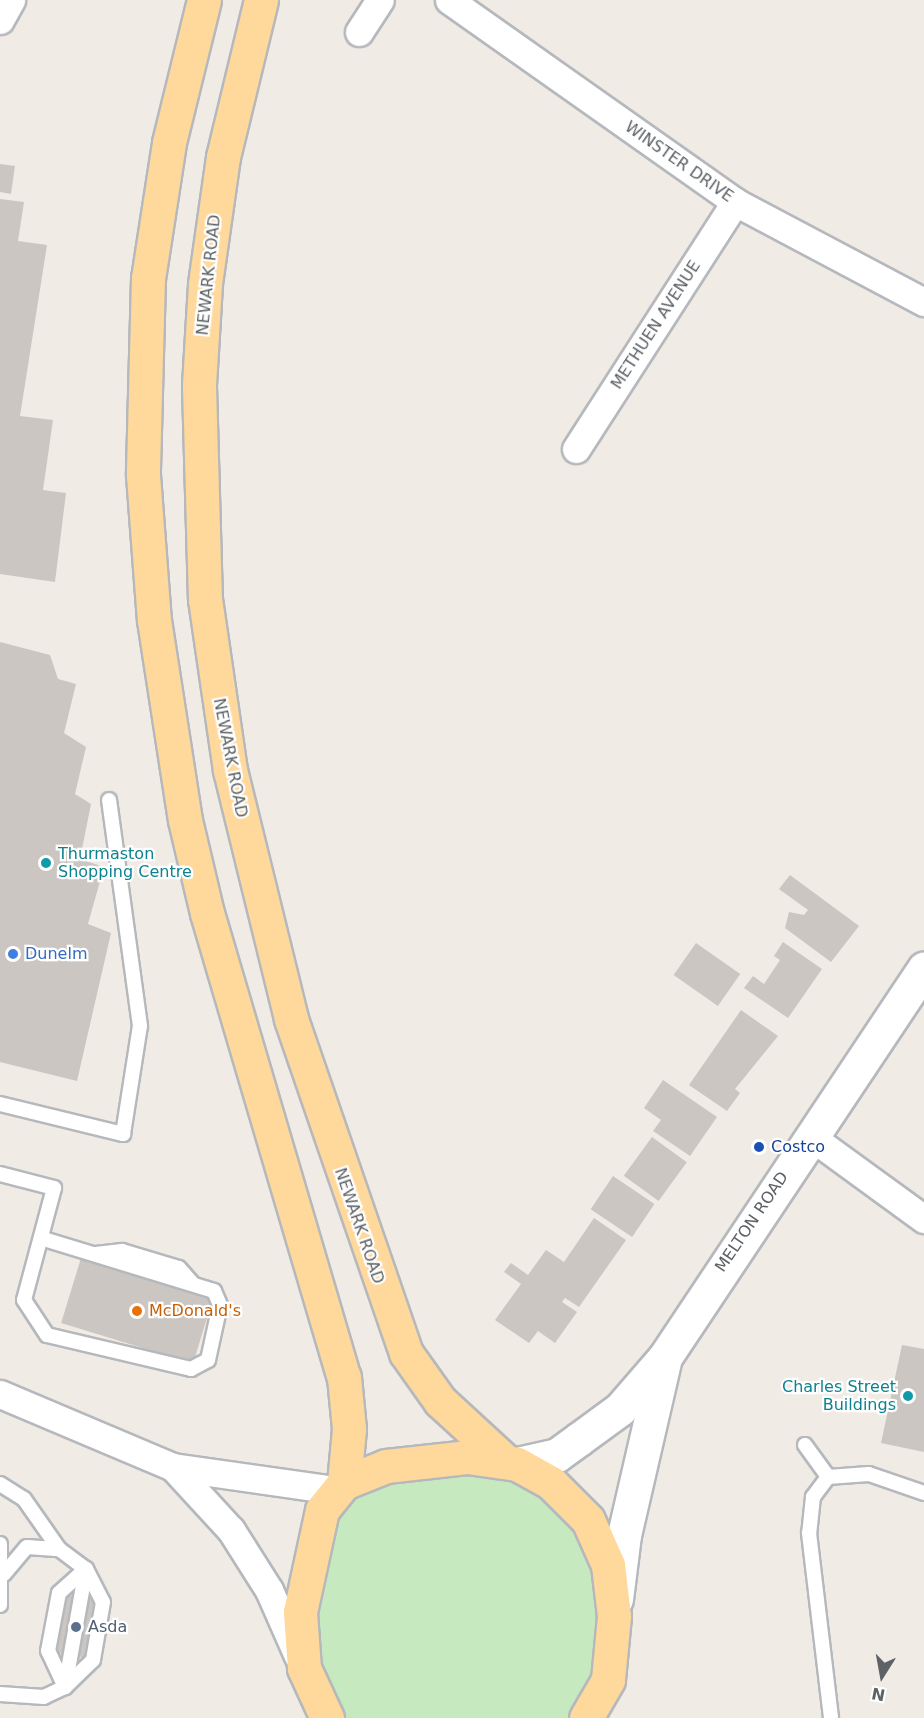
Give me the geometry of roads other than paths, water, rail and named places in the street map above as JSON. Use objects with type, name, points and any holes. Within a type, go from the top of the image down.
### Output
[{"type":"highway","points":[[204,0],[169,143],[148,278],[143,475],[154,620],[183,809],[207,913],[344,1377],[349,1429],[340,1486],[313,1532],[305,1570],[300,1612],[304,1668],[323,1716]]},
{"type":"highway","name":"NEWARK ROAD","points":[[261,0],[223,157],[205,284],[199,386],[206,599],[230,770],[291,1019],[398,1333],[440,1401],[510,1462]]},
{"type":"highway","points":[[340,1486],[386,1466],[432,1458],[510,1462],[551,1483],[588,1520],[608,1565],[614,1616],[604,1718]]},
{"type":"highway","points":[[586,1718],[608,1680]]},
{"type":"street","points":[[0,20],[11,0]]},
{"type":"street","points":[[359,32],[381,0]]},
{"type":"street","name":"WINSTER DRIVE","points":[[449,0],[735,201],[924,302]]},
{"type":"street","name":"METHUEN AVENUE","points":[[576,449],[735,201]]},
{"type":"street","name":"MELTON ROAD","points":[[665,1357],[810,1136],[924,969]]},
{"type":"street","points":[[810,1136],[924,1219]]},
{"type":"street","points":[[510,1462],[557,1455],[620,1409],[665,1357]]},
{"type":"street","points":[[614,1616],[624,1535],[665,1357]]},
{"type":"street","points":[[0,1394],[173,1467],[340,1486]]},
{"type":"street","points":[[173,1467],[244,1550],[269,1590],[304,1668]]},
{"type":"lane","points":[[0,1104],[123,1134],[140,1026],[109,800]]},
{"type":"lane","points":[[0,1174],[54,1188],[24,1300],[47,1335],[191,1369],[208,1360],[220,1305],[214,1291],[88,1255],[41,1238]]},
{"type":"lane","points":[[805,1445],[828,1477]]},
{"type":"lane","points":[[831,1718],[809,1533],[813,1497],[828,1477],[869,1474],[924,1493]]},
{"type":"lane","points":[[0,1484],[24,1499],[59,1549],[86,1569],[104,1602],[93,1660],[65,1687],[44,1697],[0,1694]]},
{"type":"lane","points":[[0,1544],[4,1574],[0,1605]]},
{"type":"lane","points":[[4,1574],[27,1547],[59,1549]]},
{"type":"lane","points":[[65,1687],[86,1569]]},
{"type":"lane","points":[[65,1687],[48,1651],[59,1593],[86,1569]]},
{"type":"place","name":"Thurmaston Shopping Centre","points":[[46,863]]},
{"type":"place","name":"Dunelm","points":[[13,954]]},
{"type":"place","name":"Costco","points":[[759,1147]]},
{"type":"place","name":"McDonald's","points":[[137,1311]]},
{"type":"place","name":"Charles Street Buildings","points":[[908,1396]]},
{"type":"place","name":"Asda","points":[[76,1627]]}]
